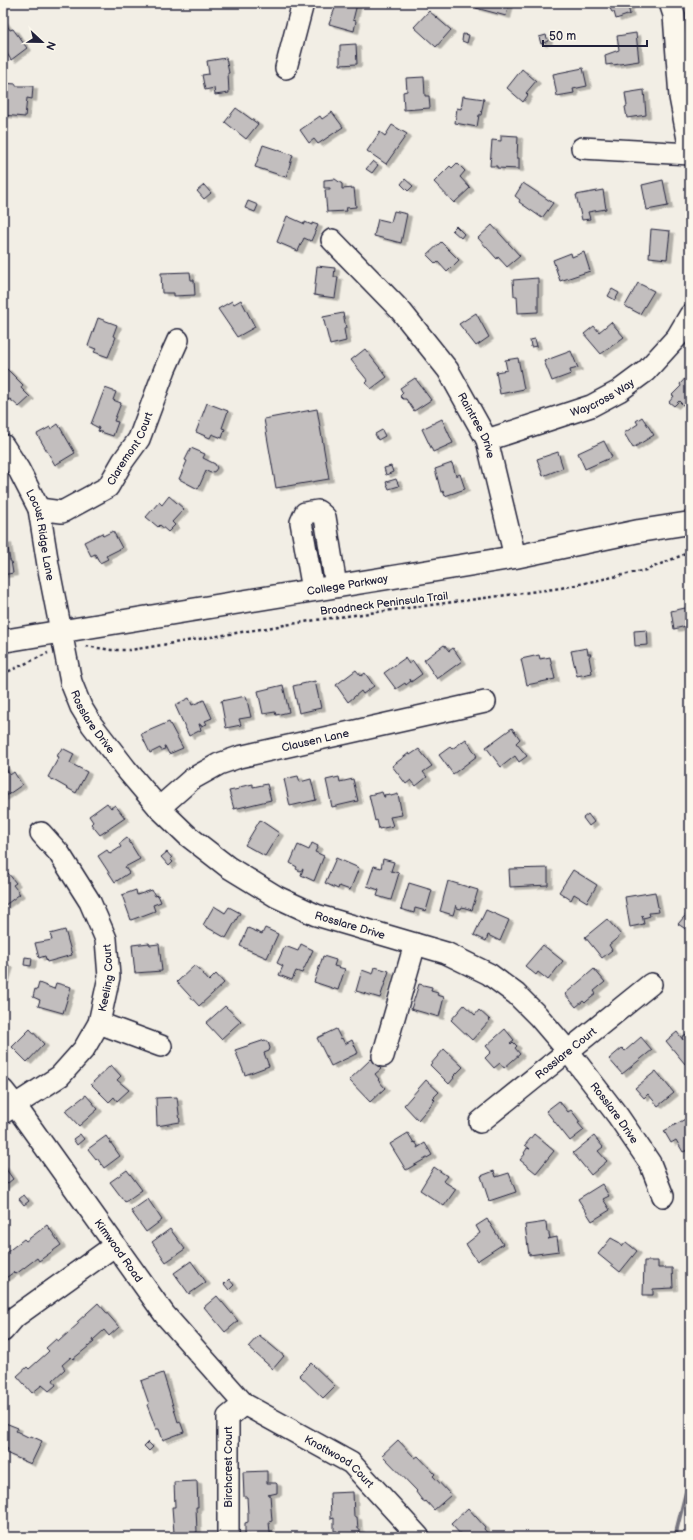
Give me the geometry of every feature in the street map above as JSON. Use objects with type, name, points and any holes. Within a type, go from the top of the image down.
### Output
[{"type":"main road","name":"College Parkway","points":[[3,641],[515,557],[639,531],[690,523]]},
{"type":"street","points":[[286,68],[303,3]]},
{"type":"street","points":[[670,3],[674,15],[680,97],[690,150]]},
{"type":"street","points":[[582,148],[690,154]]},
{"type":"street","name":"Raintree Drive","points":[[332,240],[401,311],[448,370],[487,440],[515,557]]},
{"type":"street","name":"Waycross Way","points":[[487,440],[591,406],[619,391],[646,371],[676,337],[690,315]]},
{"type":"street","name":"Claremont Court","points":[[39,509],[62,512],[108,487],[123,461],[139,439],[165,369],[178,340]]},
{"type":"street","name":"Locust Ridge Lane","points":[[3,445],[19,470],[39,509],[61,631]]},
{"type":"street","points":[[313,590],[301,522],[305,513],[318,511],[325,517],[336,586]]},
{"type":"street","name":"Rosslare Drive","points":[[61,631],[71,682],[81,708],[92,725],[158,808],[188,836],[228,867],[277,897],[316,915],[446,953],[489,974],[516,994],[538,1016],[568,1051],[618,1116],[650,1163],[663,1196]]},
{"type":"street","name":"Clausen Lane","points":[[158,808],[192,779],[219,764],[239,757],[485,702]]},
{"type":"street","name":"Keeling Court","points":[[7,1103],[60,1076],[84,1049],[99,1023],[109,977],[106,938],[90,902],[59,853],[41,833]]},
{"type":"street","points":[[383,1056],[415,944]]},
{"type":"street","name":"Rosslare Court","points":[[480,1122],[651,984]]},
{"type":"street","points":[[99,1023],[160,1046]]},
{"type":"street","name":"Kimwood Road","points":[[7,1103],[165,1315],[244,1404]]},
{"type":"street","points":[[3,1331],[15,1317],[114,1246]]},
{"type":"street","name":"Birchcrest Court","points":[[228,1537],[228,1417],[244,1404]]},
{"type":"street","name":"Knottwood Court","points":[[244,1404],[351,1463],[419,1537]]},
{"type":"path","name":"Broadneck Peninsula Trail","points":[[84,646],[111,650],[131,650],[316,620],[561,588],[646,570],[690,552]]},
{"type":"path","points":[[3,674],[48,652]]},
{"type":"building","points":[[337,3],[357,4],[353,20],[356,21],[354,31],[329,24]]},
{"type":"building","points":[[477,3],[509,3],[506,16],[476,8]]},
{"type":"building","points":[[607,3],[629,3],[630,6],[628,7],[630,14],[616,19],[614,12],[612,12]]},
{"type":"building","points":[[429,11],[451,30],[436,47],[414,27]]},
{"type":"building","points":[[3,20],[10,30],[13,29],[27,48],[11,60],[6,52],[4,54],[3,53]]},
{"type":"building","points":[[636,33],[639,61],[606,65],[605,55],[619,50],[617,36]]},
{"type":"building","points":[[463,34],[469,35],[467,43],[462,41]]},
{"type":"building","points":[[546,35],[548,41],[541,44],[539,37]]},
{"type":"building","points":[[356,44],[357,64],[340,65],[340,45]]},
{"type":"building","points":[[226,58],[229,73],[229,93],[215,95],[214,88],[205,90],[202,75],[209,74],[207,61]]},
{"type":"building","points":[[583,68],[587,86],[573,89],[574,93],[557,96],[553,74]]},
{"type":"building","points":[[522,69],[536,81],[526,93],[528,95],[523,102],[507,88]]},
{"type":"building","points":[[424,77],[425,96],[429,96],[430,108],[404,110],[403,92],[407,91],[406,78]]},
{"type":"building","points":[[3,83],[16,84],[16,86],[33,86],[32,99],[27,98],[25,117],[3,115]]},
{"type":"building","points":[[644,90],[646,115],[627,118],[625,93]]},
{"type":"building","points":[[463,96],[484,99],[477,127],[455,123],[457,108],[461,109]]},
{"type":"building","points":[[236,108],[258,124],[246,139],[225,122]]},
{"type":"building","points":[[332,112],[343,127],[318,144],[314,139],[309,143],[300,130],[320,116],[322,119]]},
{"type":"building","points":[[392,125],[407,134],[386,164],[367,151],[380,132],[385,136]]},
{"type":"building","points":[[501,135],[518,136],[517,158],[519,158],[519,169],[497,168],[497,166],[490,166],[492,140],[501,141]]},
{"type":"building","points":[[263,145],[293,155],[286,177],[255,167]]},
{"type":"building","points":[[373,161],[378,165],[372,173],[366,169]]},
{"type":"building","points":[[457,163],[465,171],[460,177],[470,188],[454,203],[434,182],[450,166],[452,168]]},
{"type":"building","points":[[335,179],[342,184],[342,189],[354,188],[356,207],[346,208],[347,211],[327,212],[325,190],[330,190],[330,188],[324,188],[324,180]]},
{"type":"building","points":[[405,179],[413,186],[408,191],[401,184]]},
{"type":"building","points":[[663,180],[668,206],[647,210],[642,185]]},
{"type":"building","points":[[523,183],[553,203],[542,218],[519,202],[520,200],[515,196]]},
{"type":"building","points":[[204,185],[211,193],[204,199],[197,191]]},
{"type":"building","points":[[603,190],[606,209],[588,212],[590,219],[582,220],[576,195]]},
{"type":"building","points":[[248,201],[258,205],[255,212],[245,208]]},
{"type":"building","points":[[394,211],[407,214],[401,243],[374,236],[378,219],[391,222]]},
{"type":"building","points":[[287,216],[305,224],[305,222],[312,225],[312,223],[318,225],[311,241],[304,238],[298,251],[277,242]]},
{"type":"building","points":[[492,225],[520,256],[507,267],[498,257],[497,259],[478,238]]},
{"type":"building","points":[[456,226],[464,234],[461,238],[452,230]]},
{"type":"building","points":[[651,229],[670,231],[667,259],[649,257]]},
{"type":"building","points":[[441,242],[459,260],[447,272],[438,262],[436,264],[427,255]]},
{"type":"building","points":[[584,252],[590,271],[560,281],[553,260],[571,253],[572,257]]},
{"type":"building","points":[[317,266],[335,268],[334,277],[338,277],[335,298],[314,295]]},
{"type":"building","points":[[190,272],[191,280],[194,280],[195,295],[174,296],[174,293],[162,293],[161,273]]},
{"type":"building","points":[[538,278],[538,312],[518,313],[517,296],[514,296],[513,280]]},
{"type":"building","points":[[638,283],[654,291],[640,314],[625,306]]},
{"type":"building","points":[[612,289],[619,293],[615,300],[608,296]]},
{"type":"building","points":[[241,300],[255,327],[237,337],[218,309],[232,301],[234,304]]},
{"type":"building","points":[[343,313],[346,328],[344,329],[346,341],[330,345],[323,317]]},
{"type":"building","points":[[476,313],[489,337],[476,346],[459,324]]},
{"type":"building","points":[[98,318],[117,325],[113,336],[116,337],[108,357],[94,352],[96,349],[88,346]]},
{"type":"building","points":[[611,322],[624,337],[601,354],[584,334],[594,326],[599,332]]},
{"type":"building","points":[[535,339],[537,346],[531,347],[530,340]]},
{"type":"building","points":[[365,349],[387,377],[371,389],[366,383],[368,381],[351,360]]},
{"type":"building","points":[[571,351],[578,368],[570,370],[571,374],[552,381],[544,361]]},
{"type":"building","points":[[518,358],[524,389],[500,394],[496,372],[507,370],[505,360]]},
{"type":"building","points":[[6,368],[23,385],[21,388],[30,397],[19,407],[10,399],[8,400],[3,394],[3,371]]},
{"type":"building","points":[[689,374],[690,401],[685,407],[679,401],[674,406],[669,402],[674,396],[672,395],[681,386],[680,384]]},
{"type":"building","points":[[415,378],[431,400],[414,411],[406,399],[403,399],[400,396],[403,393],[400,388]]},
{"type":"building","points":[[105,388],[116,392],[113,400],[121,403],[114,421],[118,422],[113,436],[98,431],[99,428],[91,424]]},
{"type":"building","points":[[207,403],[228,411],[222,428],[225,429],[222,438],[212,434],[210,438],[196,432]]},
{"type":"building","points":[[317,409],[329,479],[276,488],[264,419]]},
{"type":"building","points":[[642,417],[654,435],[633,448],[624,433],[638,424],[636,421]]},
{"type":"building","points":[[442,419],[453,443],[433,452],[422,429]]},
{"type":"building","points":[[58,424],[75,453],[55,465],[37,434],[50,427],[51,429]]},
{"type":"building","points":[[382,430],[385,436],[378,440],[375,434]]},
{"type":"building","points":[[604,441],[612,457],[585,469],[578,453]]},
{"type":"building","points":[[191,448],[205,454],[203,458],[215,464],[217,468],[211,473],[206,471],[198,489],[179,479],[187,461],[185,460]]},
{"type":"building","points":[[558,452],[563,468],[543,476],[537,459]]},
{"type":"building","points":[[452,463],[456,476],[460,474],[465,489],[445,496],[443,491],[441,492],[435,469]]},
{"type":"building","points":[[391,466],[393,472],[386,475],[384,468]]},
{"type":"building","points":[[396,479],[399,486],[389,489],[386,482]]},
{"type":"building","points":[[169,496],[184,509],[172,522],[175,525],[168,532],[160,525],[158,527],[146,517],[159,502],[162,505]]},
{"type":"building","points":[[113,531],[122,548],[106,556],[108,559],[100,563],[95,554],[91,556],[84,542],[102,533],[103,536]]},
{"type":"building","points":[[7,541],[13,573],[3,575],[3,542]]},
{"type":"building","points":[[690,607],[690,625],[674,629],[671,611]]},
{"type":"building","points":[[647,630],[648,645],[635,646],[634,631]]},
{"type":"building","points":[[444,645],[449,651],[453,648],[462,661],[437,679],[424,660]]},
{"type":"building","points":[[587,648],[588,654],[591,654],[589,657],[592,673],[577,676],[571,651]]},
{"type":"building","points":[[539,655],[540,659],[550,657],[555,679],[527,685],[521,659]]},
{"type":"building","points":[[405,658],[409,664],[413,661],[422,674],[406,685],[405,683],[396,689],[384,673]]},
{"type":"building","points":[[356,670],[361,676],[365,673],[374,686],[363,694],[361,691],[348,702],[336,685]]},
{"type":"building","points":[[315,681],[321,708],[299,713],[293,686]]},
{"type":"building","points":[[283,685],[289,712],[276,715],[275,712],[263,714],[258,691]]},
{"type":"building","points":[[246,696],[251,717],[239,719],[241,725],[226,728],[221,701]]},
{"type":"building","points":[[189,698],[192,705],[204,700],[212,718],[205,721],[207,724],[201,726],[199,724],[201,730],[189,736],[175,705]]},
{"type":"building","points":[[169,722],[183,748],[169,754],[164,746],[165,749],[161,750],[160,748],[150,753],[141,734]]},
{"type":"building","points":[[512,728],[520,739],[516,743],[527,756],[519,762],[515,756],[501,767],[486,747]]},
{"type":"building","points":[[466,739],[477,756],[453,774],[439,755],[450,747],[452,749]]},
{"type":"building","points":[[62,748],[74,754],[70,763],[87,772],[76,793],[48,777],[59,757],[57,756]]},
{"type":"building","points":[[419,749],[432,766],[423,772],[427,777],[416,786],[411,780],[406,784],[392,766],[409,753],[410,755]]},
{"type":"building","points":[[3,764],[10,775],[14,772],[22,785],[3,798]]},
{"type":"building","points":[[298,776],[300,782],[311,779],[316,800],[290,806],[284,779]]},
{"type":"building","points":[[339,777],[340,782],[353,779],[358,801],[332,807],[326,780]]},
{"type":"building","points":[[253,784],[253,787],[267,784],[271,800],[234,809],[229,791]]},
{"type":"building","points":[[382,792],[384,797],[384,795],[390,794],[391,796],[398,794],[402,815],[390,817],[393,826],[379,829],[377,820],[375,821],[369,795]]},
{"type":"building","points":[[107,803],[111,808],[115,805],[125,818],[100,835],[91,824],[93,822],[89,816]]},
{"type":"building","points":[[588,814],[594,822],[589,826],[583,818]]},
{"type":"building","points":[[260,820],[279,833],[265,856],[245,845]]},
{"type":"building","points":[[127,838],[140,859],[125,867],[129,873],[115,882],[98,856],[107,850],[110,854],[121,847],[119,844]]},
{"type":"building","points":[[312,843],[318,846],[315,852],[324,856],[314,881],[301,875],[303,869],[300,871],[296,869],[297,867],[290,863],[298,845],[309,850]]},
{"type":"building","points":[[167,852],[172,858],[170,859],[173,862],[169,866],[161,857]]},
{"type":"building","points":[[336,858],[359,868],[350,890],[339,886],[338,889],[325,883]]},
{"type":"building","points":[[383,859],[394,862],[391,871],[399,873],[391,900],[377,896],[379,890],[367,886],[374,866],[381,868]]},
{"type":"building","points":[[548,868],[548,885],[510,887],[509,869]]},
{"type":"building","points":[[573,870],[597,885],[587,902],[574,894],[571,900],[559,892]]},
{"type":"building","points":[[8,873],[16,883],[13,885],[20,894],[4,906],[3,877]]},
{"type":"building","points":[[448,881],[478,890],[472,910],[462,907],[461,909],[457,908],[456,905],[453,915],[440,911]]},
{"type":"building","points":[[409,883],[432,890],[426,911],[415,908],[414,913],[401,909]]},
{"type":"building","points":[[136,890],[137,895],[152,890],[155,896],[158,895],[161,902],[153,905],[155,911],[131,920],[122,895]]},
{"type":"building","points":[[655,892],[659,912],[649,913],[650,916],[643,918],[642,915],[644,924],[630,927],[625,897]]},
{"type":"building","points":[[214,906],[225,913],[229,907],[240,913],[226,938],[203,925]]},
{"type":"building","points":[[486,910],[509,920],[500,941],[488,935],[486,941],[474,935]]},
{"type":"building","points":[[690,910],[690,932],[678,924]]},
{"type":"building","points":[[607,919],[621,935],[609,945],[612,950],[602,958],[585,937]]},
{"type":"building","points":[[248,928],[262,934],[265,928],[278,934],[267,958],[240,946]]},
{"type":"building","points":[[65,930],[72,955],[47,962],[45,956],[39,958],[35,943],[52,940],[50,934]]},
{"type":"building","points":[[149,943],[150,945],[159,944],[162,971],[135,973],[132,945]]},
{"type":"building","points":[[301,944],[313,950],[302,973],[296,971],[292,980],[279,975],[283,966],[277,963],[285,946],[298,951]]},
{"type":"building","points":[[543,945],[563,961],[548,980],[538,972],[536,975],[525,966]]},
{"type":"building","points":[[323,956],[336,960],[334,966],[345,969],[338,990],[314,982]]},
{"type":"building","points":[[25,957],[32,958],[31,966],[24,965]]},
{"type":"building","points":[[3,964],[9,965],[4,981],[3,981]]},
{"type":"building","points":[[195,965],[209,981],[216,974],[224,983],[199,1006],[177,982]]},
{"type":"building","points":[[375,967],[389,971],[380,998],[356,991],[362,970],[373,974]]},
{"type":"building","points":[[594,969],[605,982],[594,991],[596,994],[585,1003],[583,1001],[576,1007],[565,994]]},
{"type":"building","points":[[39,983],[54,989],[56,983],[71,987],[63,1013],[38,1006],[40,1000],[33,997],[35,989],[37,990]]},
{"type":"building","points":[[419,984],[432,987],[431,991],[444,997],[439,1017],[411,1009]]},
{"type":"building","points":[[464,1005],[475,1015],[479,1010],[490,1020],[472,1040],[451,1020]]},
{"type":"building","points":[[225,1006],[241,1021],[221,1039],[206,1023]]},
{"type":"building","points":[[30,1029],[44,1044],[27,1062],[12,1047]]},
{"type":"building","points":[[336,1029],[345,1044],[352,1040],[358,1053],[331,1066],[317,1038]]},
{"type":"building","points":[[505,1029],[514,1040],[510,1043],[511,1044],[513,1042],[517,1046],[515,1048],[520,1054],[504,1068],[500,1063],[494,1068],[485,1058],[491,1052],[486,1046]]},
{"type":"building","points":[[677,1032],[683,1040],[682,1037],[686,1034],[687,1036],[690,1034],[690,1060],[685,1064],[666,1041]]},
{"type":"building","points":[[641,1037],[652,1050],[622,1074],[609,1059],[622,1048],[625,1051]]},
{"type":"building","points":[[265,1040],[268,1042],[270,1048],[269,1051],[264,1053],[269,1066],[245,1075],[235,1050]]},
{"type":"building","points":[[444,1049],[463,1067],[453,1077],[454,1078],[449,1084],[430,1065]]},
{"type":"building","points":[[371,1059],[381,1069],[375,1074],[385,1088],[370,1102],[349,1080]]},
{"type":"building","points":[[111,1065],[121,1076],[117,1080],[129,1090],[117,1101],[114,1097],[109,1102],[91,1084]]},
{"type":"building","points":[[656,1071],[674,1093],[658,1106],[648,1094],[644,1098],[635,1088]]},
{"type":"building","points":[[426,1080],[439,1092],[433,1098],[435,1100],[418,1120],[404,1105]]},
{"type":"building","points":[[86,1095],[98,1109],[79,1126],[65,1111]]},
{"type":"building","points":[[177,1097],[180,1122],[157,1126],[156,1098]]},
{"type":"building","points":[[559,1101],[568,1112],[571,1110],[580,1122],[578,1123],[584,1130],[570,1141],[546,1111]]},
{"type":"building","points":[[687,1118],[690,1123],[690,1149],[683,1152],[676,1140],[671,1143],[664,1131]]},
{"type":"building","points":[[408,1133],[414,1143],[415,1142],[418,1146],[417,1148],[425,1143],[432,1155],[406,1170],[390,1144]]},
{"type":"building","points":[[80,1134],[84,1139],[77,1145],[73,1139]]},
{"type":"building","points":[[534,1134],[554,1151],[536,1173],[520,1160],[525,1154],[524,1153],[527,1148],[530,1149],[525,1145]]},
{"type":"building","points":[[106,1136],[120,1156],[104,1168],[88,1149]]},
{"type":"building","points":[[594,1136],[603,1147],[598,1151],[607,1161],[591,1175],[573,1153]]},
{"type":"building","points":[[3,1165],[13,1179],[3,1187]]},
{"type":"building","points":[[434,1167],[447,1176],[443,1181],[456,1189],[444,1206],[420,1190]]},
{"type":"building","points":[[127,1170],[142,1190],[125,1202],[110,1182]]},
{"type":"building","points":[[494,1171],[496,1177],[509,1173],[516,1192],[489,1201],[481,1176]]},
{"type":"building","points":[[602,1184],[609,1196],[603,1199],[610,1210],[592,1221],[578,1199]]},
{"type":"building","points":[[24,1195],[29,1201],[24,1205],[19,1199]]},
{"type":"building","points":[[148,1199],[162,1220],[146,1232],[131,1211]]},
{"type":"building","points":[[487,1219],[503,1244],[477,1261],[466,1244],[480,1233],[476,1226]]},
{"type":"building","points":[[546,1222],[547,1232],[549,1232],[550,1238],[548,1239],[557,1237],[559,1251],[529,1255],[525,1225]]},
{"type":"building","points":[[47,1225],[61,1245],[39,1261],[37,1258],[16,1274],[14,1272],[3,1280],[3,1255],[24,1239],[26,1241]]},
{"type":"building","points":[[170,1229],[185,1249],[166,1262],[152,1242]]},
{"type":"building","points":[[611,1238],[620,1243],[622,1247],[626,1242],[637,1251],[620,1272],[598,1254]]},
{"type":"building","points":[[191,1261],[206,1282],[189,1294],[174,1273]]},
{"type":"building","points":[[644,1261],[658,1261],[658,1268],[672,1268],[673,1288],[653,1289],[653,1295],[643,1295]]},
{"type":"building","points":[[229,1279],[234,1285],[229,1290],[224,1284]]},
{"type":"building","points":[[217,1296],[238,1321],[225,1332],[204,1307]]},
{"type":"building","points":[[98,1303],[119,1327],[109,1336],[104,1330],[93,1340],[94,1342],[73,1359],[71,1357],[62,1365],[65,1369],[53,1380],[56,1385],[49,1391],[42,1385],[32,1393],[17,1376],[27,1367],[29,1369],[47,1353],[49,1351],[46,1348],[56,1339],[59,1341]]},
{"type":"building","points":[[259,1335],[284,1356],[273,1369],[248,1347]]},
{"type":"building","points":[[311,1363],[335,1386],[323,1398],[299,1375]]},
{"type":"building","points":[[163,1373],[178,1422],[180,1421],[184,1432],[163,1440],[159,1429],[156,1429],[147,1405],[149,1404],[141,1381]]},
{"type":"building","points":[[3,1422],[18,1428],[16,1431],[30,1438],[31,1436],[42,1441],[31,1464],[6,1453],[8,1449],[3,1447]]},
{"type":"building","points":[[398,1440],[415,1458],[418,1456],[435,1474],[433,1476],[451,1495],[434,1510],[426,1501],[425,1502],[422,1500],[416,1492],[417,1491],[382,1455]]},
{"type":"building","points":[[148,1442],[153,1447],[149,1451],[144,1446]]},
{"type":"building","points":[[267,1471],[267,1483],[277,1484],[277,1493],[268,1495],[270,1495],[272,1521],[269,1522],[270,1533],[273,1533],[273,1537],[245,1536],[245,1523],[248,1522],[248,1515],[247,1497],[244,1497],[243,1472]]},
{"type":"building","points":[[197,1481],[198,1507],[196,1507],[197,1532],[195,1533],[195,1537],[171,1537],[171,1533],[174,1533],[172,1507],[175,1507],[174,1482]]},
{"type":"building","points":[[353,1492],[354,1517],[357,1517],[360,1537],[337,1537],[337,1531],[334,1531],[334,1518],[331,1519],[330,1493]]},
{"type":"building","points":[[468,1508],[485,1527],[484,1529],[491,1537],[463,1537],[451,1524]]},
{"type":"waterway","points":[[676,1537],[690,1476]]}]
